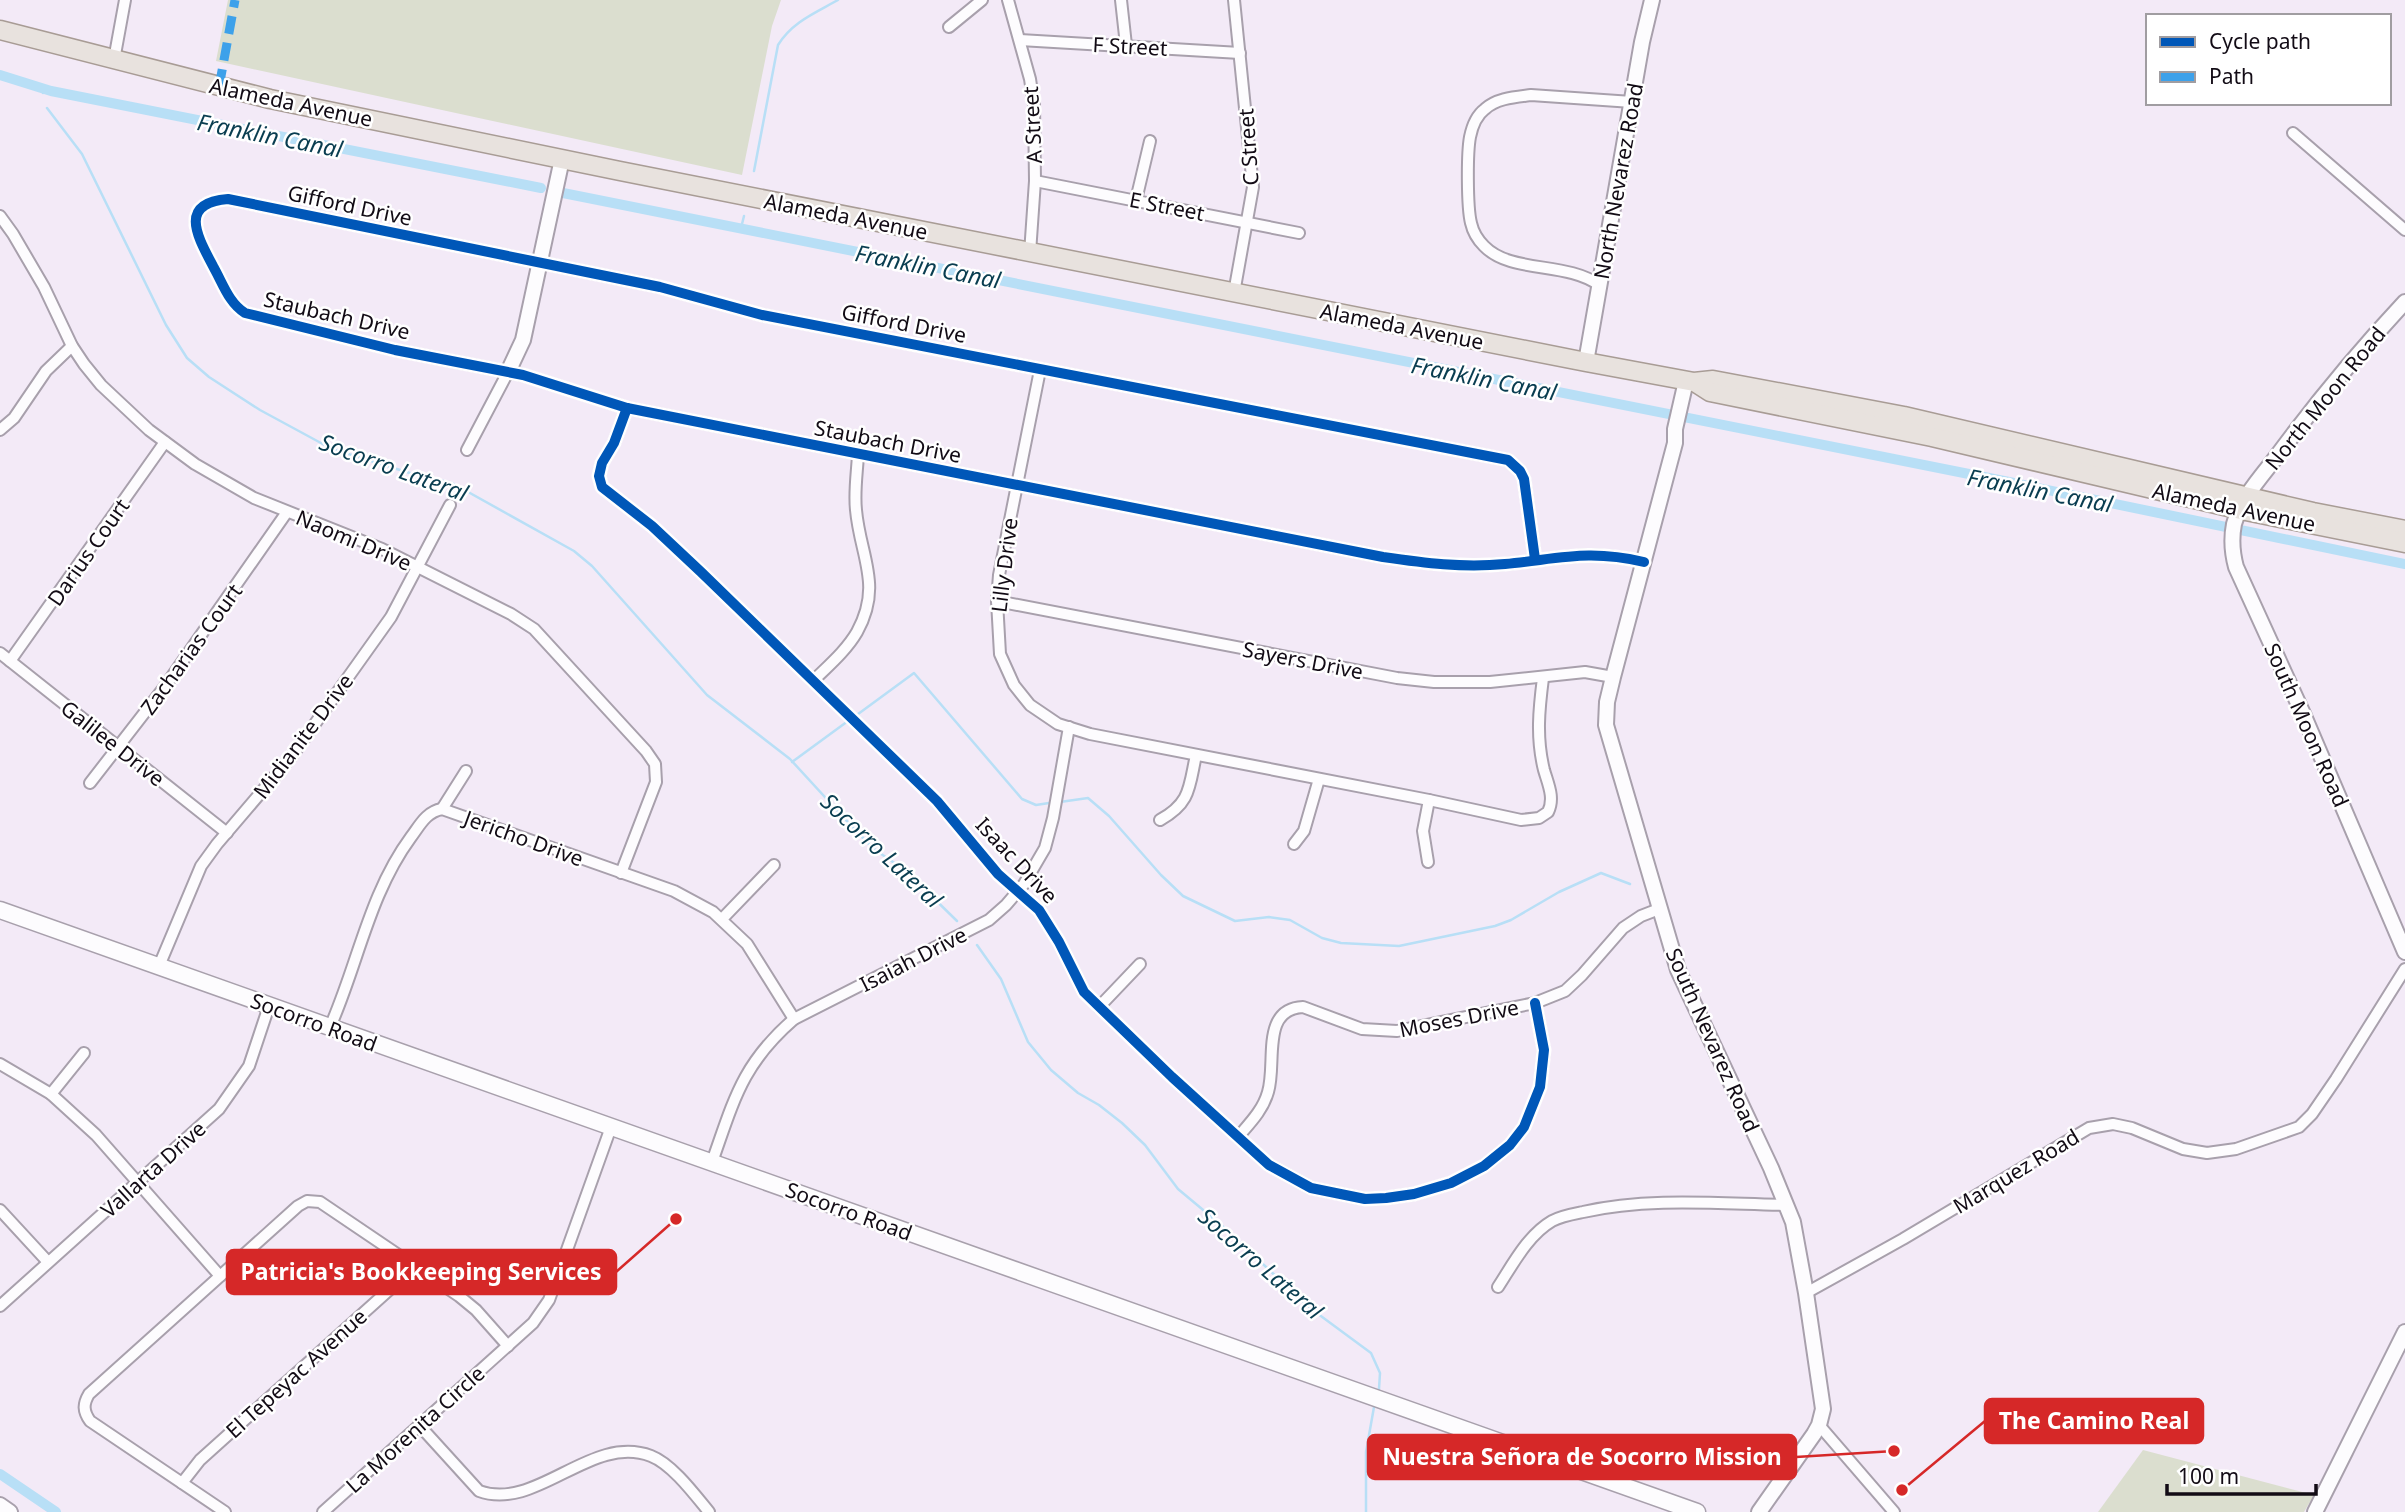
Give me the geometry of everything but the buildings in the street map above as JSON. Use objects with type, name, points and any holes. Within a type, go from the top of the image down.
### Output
[{"type":"main road","name":"Alameda Avenue","points":[[0,30],[270,99],[562,159],[1586,362],[1688,386],[1713,380],[1904,416],[2241,508],[2405,543]]},
{"type":"main road","name":"Alameda Avenue","points":[[2241,508],[2405,530]]},
{"type":"main road","name":"Socorro Road","points":[[1,912],[1697,1512]]},
{"type":"street","points":[[114,60],[125,0]]},
{"type":"street","points":[[949,27],[982,0]]},
{"type":"street","name":"A Street","points":[[1008,0],[1034,105],[1035,181],[1030,253]]},
{"type":"street","points":[[1121,0],[1126,45]]},
{"type":"street","name":"C Street","points":[[1234,0],[1253,173],[1252,199],[1234,293]]},
{"type":"street","name":"North Nevarez Road","points":[[1586,362],[1652,0]]},
{"type":"street","name":"F Street","points":[[1020,40],[1240,53]]},
{"type":"street","points":[[1599,285],[1583,275],[1505,260],[1485,248],[1477,238],[1470,220],[1469,143],[1474,125],[1485,108],[1507,99],[1531,95],[1632,102]]},
{"type":"street","points":[[2293,133],[2405,230]]},
{"type":"street","points":[[1136,200],[1150,141]]},
{"type":"street","points":[[467,450],[523,340],[562,159]]},
{"type":"street","name":"E Street","points":[[1035,181],[1299,233]]},
{"type":"street","name":"Gifford Drive","points":[[196,215],[204,205],[215,200],[228,199],[676,290],[762,315],[1508,460],[1524,479],[1535,559]]},
{"type":"street","name":"Staubach Drive","points":[[196,215],[194,227],[197,235],[232,302],[245,313],[395,350],[508,372],[627,408],[1440,566],[1507,564],[1576,554],[1603,555],[1644,562]]},
{"type":"street","name":"Naomi Drive","points":[[0,216],[44,287],[72,346],[100,385],[165,442],[215,477],[254,498],[382,549],[511,614],[534,629],[652,759],[656,770],[656,782],[621,873]]},
{"type":"street","name":"North Moon Road","points":[[2241,508],[2343,372],[2405,302]]},
{"type":"street","points":[[0,430],[14,418],[46,371],[72,346]]},
{"type":"street","name":"Lilly Drive","points":[[1040,370],[996,601],[1000,654],[1014,685],[1030,705],[1047,718],[1101,736],[1521,820],[1539,818],[1548,812],[1551,798],[1538,721],[1543,678]]},
{"type":"street","name":"South Nevarez Road","points":[[1688,386],[1607,702],[1608,738],[1678,971],[1787,1205],[1796,1234],[1823,1400],[1819,1425]]},
{"type":"street","name":"Isaac Drive","points":[[627,408],[614,443],[602,463],[599,476],[602,487],[652,526],[950,815],[998,874],[1049,922],[1084,992],[1269,1165],[1311,1188],[1343,1196],[1386,1198],[1451,1183],[1484,1166],[1510,1145],[1527,1120],[1540,1087],[1544,1050],[1535,1003]]},
{"type":"street","name":"Darius Court","points":[[10,661],[165,442]]},
{"type":"street","points":[[813,681],[843,651],[856,633],[868,599],[869,571],[856,512],[858,455]]},
{"type":"street","name":"Midianite Drive","points":[[159,966],[201,866],[292,756],[391,617],[450,505]]},
{"type":"street","name":"South Moon Road","points":[[2241,508],[2232,539],[2236,567],[2304,716],[2405,952]]},
{"type":"street","name":"Zacharias Court","points":[[90,783],[166,685],[287,512]]},
{"type":"street","name":"Sayers Drive","points":[[996,601],[1397,678],[1434,682],[1490,682],[1585,672],[1613,677]]},
{"type":"street","name":"Galilee Drive","points":[[0,653],[227,833]]},
{"type":"street","name":"Isaiah Drive","points":[[712,1162],[743,1079],[765,1047],[794,1019],[971,931],[989,920],[1018,891],[1034,870],[1045,848],[1069,727]]},
{"type":"street","points":[[1160,820],[1182,805],[1188,793],[1196,755]]},
{"type":"street","points":[[442,809],[466,771]]},
{"type":"street","points":[[1294,844],[1304,831],[1319,779]]},
{"type":"street","points":[[1428,862],[1423,831],[1429,800]]},
{"type":"street","name":"Jericho Drive","points":[[330,1027],[389,869],[425,816],[434,810],[442,809],[674,891],[692,900],[722,919],[747,944],[794,1019]]},
{"type":"street","points":[[722,919],[774,865]]},
{"type":"street","name":"Moses Drive","points":[[1238,1137],[1257,1116],[1268,1094],[1276,1021],[1280,1015],[1293,1008],[1303,1007],[1362,1029],[1404,1031],[1535,1003],[1565,990],[1582,975],[1623,928],[1640,916],[1659,909]]},
{"type":"street","points":[[1099,1007],[1140,964]]},
{"type":"street","name":"Marquez Road","points":[[1807,1293],[1903,1240],[2089,1128],[2113,1124],[2132,1128],[2183,1149],[2207,1153],[2236,1149],[2299,1127],[2312,1114],[2336,1079],[2405,969]]},
{"type":"street","name":"Vallarta Drive","points":[[0,1306],[227,1101],[249,1066],[269,1006]]},
{"type":"street","points":[[51,1094],[84,1053]]},
{"type":"street","points":[[0,1065],[51,1094],[96,1135],[220,1276]]},
{"type":"street","name":"La Morenita Circle","points":[[323,1512],[533,1323],[549,1300],[611,1127]]},
{"type":"street","points":[[225,1512],[90,1421],[84,1406],[89,1394],[292,1210],[311,1200],[320,1202],[476,1310],[508,1346]]},
{"type":"street","points":[[1498,1287],[1535,1236],[1554,1220],[1576,1213],[1612,1205],[1647,1203],[1787,1205]]},
{"type":"street","points":[[0,1210],[48,1262]]},
{"type":"street","name":"El Tepeyac Avenue","points":[[182,1483],[200,1460],[389,1290],[412,1265]]},
{"type":"street","points":[[2315,1512],[2405,1332]]},
{"type":"street","points":[[419,1425],[488,1499],[503,1505],[514,1505]]},
{"type":"street","points":[[1759,1512],[1819,1425],[1894,1512]]},
{"type":"street","points":[[552,1493],[602,1462],[619,1455],[649,1455],[663,1462],[709,1512]]},
{"type":"street","points":[[0,1505],[10,1512]]},
{"type":"shaded area","points":[[228,0],[781,0],[772,26],[742,175],[216,61]]},
{"type":"shaded area","points":[[2143,1450],[2314,1495],[2304,1512],[2098,1512]]},
{"type":"waterway","points":[[754,171],[778,45],[797,24],[838,0]]},
{"type":"waterway","name":"Franklin Canal","points":[[0,75],[51,91],[541,188]]},
{"type":"waterway","name":"Socorro Lateral","points":[[47,108],[82,154],[166,325],[187,358],[209,377],[260,410],[332,449],[452,483],[574,551],[592,566],[707,695],[790,759],[874,849],[906,871],[957,921]]},
{"type":"waterway","name":"Franklin Canal","points":[[563,193],[2009,482],[2405,564]]},
{"type":"waterway","points":[[741,228],[744,216]]},
{"type":"waterway","points":[[854,717],[914,673],[1022,799],[1036,805],[1049,803]]},
{"type":"waterway","points":[[792,762],[848,721]]},
{"type":"waterway","points":[[1060,802],[1088,798],[1109,816],[1183,896],[1235,921],[1269,917],[1290,920],[1322,938],[1341,943],[1399,946],[1495,926],[1601,873],[1630,884]]},
{"type":"waterway","name":"Socorro Lateral","points":[[977,945],[1001,979],[1028,1042],[1051,1070],[1078,1093],[1122,1123],[1145,1145],[1178,1189],[1220,1224],[1310,1308],[1371,1353],[1380,1373],[1379,1389]]},
{"type":"waterway","name":"Socorro Lateral","points":[[1366,1512],[1366,1452],[1374,1407]]},
{"type":"waterway","points":[[0,1474],[56,1512]]},
{"type":"marked path","points":[[219,87],[235,0]]},
{"type":"cycle path","points":[[1535,559],[1524,479],[1508,460],[762,315],[660,287],[228,199],[202,207],[197,215],[196,224],[203,246],[231,299],[245,313],[395,350],[523,375],[627,408],[1383,557],[1459,565],[1505,564],[1590,556],[1644,562]]},
{"type":"cycle path","points":[[627,408],[614,443],[602,463],[599,476],[602,487],[652,526],[937,801],[998,874],[1039,910],[1059,942],[1084,992],[1269,1165],[1311,1188],[1365,1199],[1414,1194],[1451,1183],[1484,1166],[1510,1145],[1524,1127],[1540,1087],[1544,1050],[1535,1003]]},
{"type":"place","name":"Patricia's Bookkeeping Services","points":[[676,1219]]},
{"type":"place","name":"Nuestra Señora de Socorro Mission","points":[[1894,1451]]},
{"type":"place","name":"The Camino Real","points":[[1902,1490]]}]
